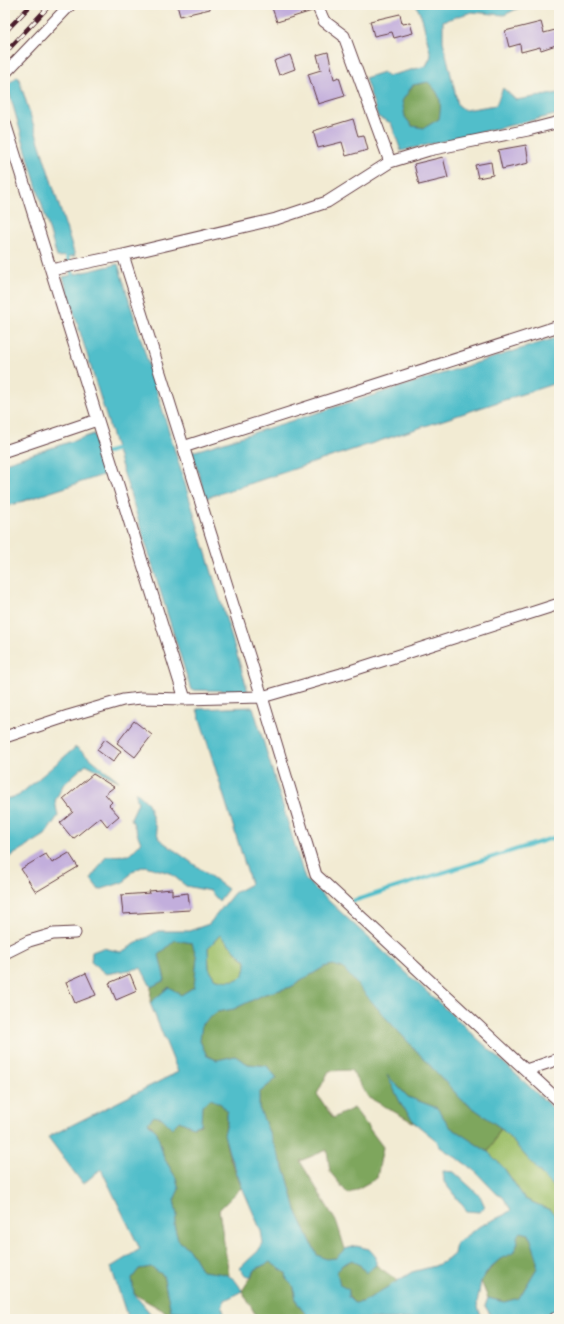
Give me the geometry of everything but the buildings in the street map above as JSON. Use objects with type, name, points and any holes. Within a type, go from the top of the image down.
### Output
[{"type":"street","points":[[5,73],[70,5]]},
{"type":"street","points":[[317,5],[324,21],[344,36],[390,162]]},
{"type":"street","points":[[50,270],[276,220],[327,202],[390,162],[429,150],[559,122]]},
{"type":"street","points":[[5,123],[185,699]]},
{"type":"street","points":[[123,255],[262,697],[316,875],[559,1101]]},
{"type":"street","points":[[183,447],[559,326]]},
{"type":"street","points":[[5,451],[97,420]]},
{"type":"street","points":[[5,737],[123,700],[141,698],[185,699],[262,697],[341,674],[559,604]]},
{"type":"street","points":[[5,953],[29,941],[53,934],[75,933]]},
{"type":"street","points":[[526,1070],[559,1059]]},
{"type":"street","points":[[554,1319],[559,1316]]},
{"type":"green space","points":[[428,82],[436,90],[440,99],[439,119],[424,128],[412,126],[405,117],[402,101],[413,85]]},
{"type":"green space","points":[[220,935],[246,962],[243,975],[236,980],[227,981],[214,978],[209,968],[208,948]]},
{"type":"green space","points":[[175,940],[192,943],[197,958],[194,987],[181,995],[169,987],[150,1003],[151,987],[165,980],[159,955]]},
{"type":"green space","points":[[333,965],[344,968],[385,1017],[462,1100],[501,1128],[488,1152],[450,1127],[437,1108],[408,1097],[388,1076],[402,1106],[416,1124],[368,1097],[351,1070],[329,1071],[317,1094],[333,1118],[354,1108],[383,1147],[377,1178],[348,1194],[330,1172],[327,1150],[300,1161],[337,1223],[345,1249],[336,1258],[326,1259],[317,1255],[296,1210],[287,1176],[259,1108],[259,1093],[277,1078],[267,1066],[248,1064],[235,1056],[217,1060],[207,1056],[200,1041],[202,1024],[217,1012],[234,1009],[265,994],[291,987],[324,967]]},
{"type":"green space","points":[[211,1099],[221,1104],[227,1113],[225,1132],[227,1148],[231,1162],[242,1187],[219,1210],[229,1275],[202,1271],[189,1249],[178,1240],[174,1225],[177,1215],[174,1200],[179,1189],[176,1178],[164,1158],[157,1132],[148,1122],[154,1116],[162,1118],[169,1123],[179,1121],[193,1127],[201,1125],[202,1105]]},
{"type":"green space","points":[[501,1128],[559,1194],[559,1219],[550,1210],[525,1199],[504,1168],[488,1152]]},
{"type":"green space","points":[[521,1232],[529,1234],[537,1258],[537,1268],[519,1298],[504,1302],[488,1298],[481,1281],[495,1263],[515,1249],[517,1246],[517,1236]]},
{"type":"green space","points":[[352,1260],[360,1265],[366,1272],[376,1265],[398,1281],[363,1302],[354,1303],[340,1285],[336,1272],[342,1265]]},
{"type":"green space","points":[[270,1262],[286,1273],[287,1280],[294,1287],[297,1302],[311,1319],[279,1314],[258,1319],[242,1291],[256,1269]]},
{"type":"green space","points":[[151,1267],[163,1275],[171,1311],[197,1312],[206,1319],[178,1319],[134,1294],[132,1278],[139,1269]]},
{"type":"water","points":[[416,5],[453,7],[459,5],[525,5],[504,15],[472,12],[443,21],[443,41],[458,105],[465,110],[496,105],[503,88],[516,100],[559,93],[559,114],[401,151],[391,123],[378,117],[365,78],[383,72],[388,76],[426,66],[431,56],[422,18]],"holes":[[[428,82],[436,90],[440,99],[439,119],[424,128],[412,126],[405,117],[402,101],[413,85]]]},
{"type":"water","points":[[18,76],[75,256],[57,257],[7,85]]},
{"type":"water","points":[[118,264],[248,691],[191,690],[63,277]]},
{"type":"water","points":[[559,337],[559,382],[206,498],[192,452]]},
{"type":"water","points":[[94,434],[106,474],[5,507],[5,463]]},
{"type":"water","points":[[253,707],[305,879],[559,1114],[559,1194],[501,1128],[462,1100],[385,1017],[343,968],[333,965],[324,967],[291,987],[265,994],[234,1009],[217,1012],[202,1024],[200,1041],[207,1056],[217,1060],[235,1056],[248,1064],[267,1066],[277,1078],[259,1093],[259,1108],[287,1176],[296,1210],[317,1255],[326,1259],[336,1258],[345,1249],[356,1246],[369,1249],[376,1257],[376,1265],[366,1273],[360,1265],[352,1260],[342,1265],[337,1272],[340,1285],[349,1290],[348,1297],[354,1303],[363,1302],[412,1272],[435,1266],[447,1260],[454,1254],[456,1243],[480,1226],[504,1215],[511,1210],[503,1197],[497,1194],[473,1169],[440,1147],[437,1141],[416,1124],[402,1106],[387,1075],[408,1097],[437,1108],[450,1127],[488,1152],[504,1168],[525,1199],[550,1210],[559,1219],[559,1311],[543,1319],[493,1319],[485,1306],[488,1298],[504,1302],[519,1298],[537,1268],[537,1258],[529,1234],[521,1232],[517,1236],[518,1243],[513,1253],[500,1259],[490,1268],[481,1281],[477,1304],[482,1319],[311,1319],[297,1302],[294,1287],[287,1280],[286,1273],[270,1262],[256,1269],[251,1276],[245,1276],[240,1268],[258,1251],[263,1243],[261,1231],[229,1153],[224,1134],[227,1123],[227,1112],[221,1104],[211,1099],[202,1105],[201,1124],[193,1127],[179,1121],[172,1128],[162,1118],[154,1116],[148,1123],[157,1132],[164,1158],[176,1178],[179,1189],[174,1200],[177,1215],[174,1225],[178,1240],[189,1249],[202,1271],[221,1273],[230,1277],[242,1291],[225,1300],[222,1307],[226,1319],[206,1319],[197,1312],[171,1311],[163,1275],[151,1267],[139,1269],[132,1278],[134,1294],[155,1319],[128,1319],[111,1267],[140,1249],[101,1169],[83,1184],[48,1137],[178,1072],[150,1003],[169,987],[181,995],[194,987],[197,958],[192,943],[175,940],[159,955],[165,980],[151,987],[141,968],[106,974],[91,962],[92,952],[103,948],[121,952],[158,931],[189,931],[209,924],[234,893],[251,884],[197,709]],"holes":[[[220,935],[246,961],[245,970],[240,978],[227,981],[214,978],[209,968],[208,948]]]},
{"type":"water","points":[[76,747],[119,781],[86,764],[63,785],[55,801],[58,816],[45,835],[5,860],[5,799],[18,796]]},
{"type":"water","points":[[135,791],[148,803],[159,839],[228,889],[219,901],[210,891],[186,886],[170,873],[145,866],[132,871],[124,882],[99,890],[91,879],[106,856],[129,855],[141,843],[131,818],[138,803]]},
{"type":"water","points":[[443,1171],[454,1172],[480,1196],[485,1207],[479,1212],[467,1211],[444,1182]]},
{"type":"waterway","points":[[66,253],[74,279]]},
{"type":"waterway","points":[[95,456],[121,448]]},
{"type":"waterway","points":[[353,901],[559,836]]},
{"type":"railway","points":[[5,32],[31,5]]},
{"type":"railway","points":[[5,53],[50,5]]}]
